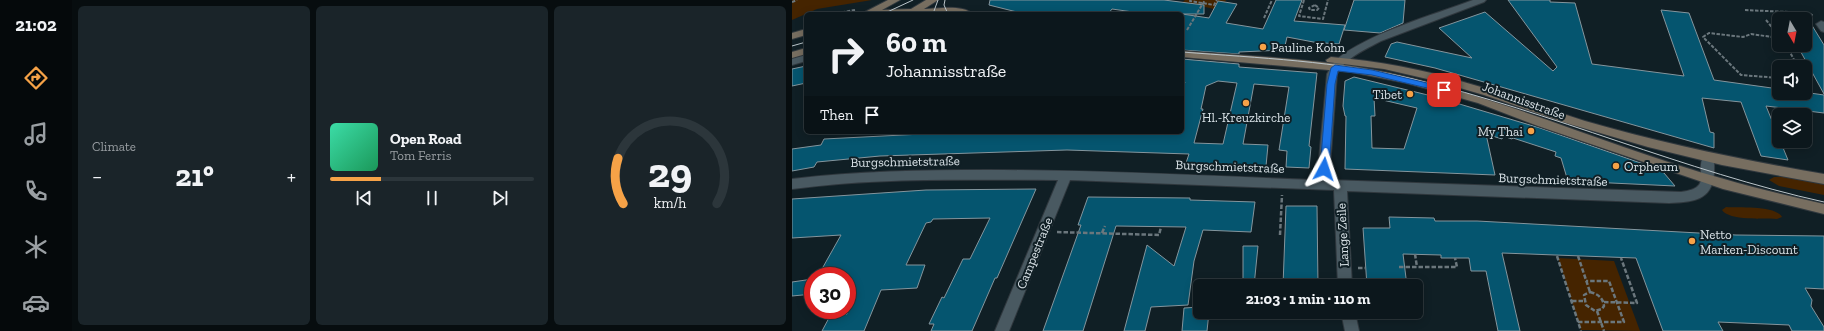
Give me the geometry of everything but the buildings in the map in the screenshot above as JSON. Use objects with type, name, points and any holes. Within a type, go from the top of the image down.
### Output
[{"type":"main road","points":[[863,12],[895,0]]},
{"type":"main road","points":[[956,0],[958,11]]},
{"type":"main road","points":[[913,12],[927,6],[961,12]]},
{"type":"main road","points":[[792,36],[804,33]]},
{"type":"main road","name":"Johannisstraße","points":[[1184,48],[1339,64],[1389,76],[1481,100],[1542,123],[1708,179],[1824,209]]},
{"type":"main road","points":[[792,55],[804,52]]},
{"type":"main road","name":"Johannisstraße","points":[[1184,54],[1339,64],[1387,65],[1439,77],[1646,143],[1708,158],[1824,179]]},
{"type":"street","points":[[1323,184],[1331,84],[1339,64],[1362,47],[1378,39],[1481,0]]},
{"type":"street","points":[[1708,158],[1708,179]]},
{"type":"street","name":"Burgschmietstraße","points":[[792,184],[830,179],[896,175],[1066,175],[1684,198],[1700,193],[1704,189],[1708,179]]},
{"type":"street","name":"Campestraße","points":[[1002,331],[1066,175]]},
{"type":"street","name":"Lange Zeile","points":[[1340,185],[1345,279]]},
{"type":"street","points":[[1349,319],[1352,331]]},
{"type":"lane","points":[[792,62],[804,59]]},
{"type":"path","points":[[792,2],[797,0]]},
{"type":"path","points":[[1191,0],[1190,1],[1214,5],[1217,0]]},
{"type":"path","points":[[1187,30],[1205,0]]},
{"type":"path","points":[[1264,18],[1272,0]]},
{"type":"path","points":[[1304,0],[1299,16],[1323,19],[1328,0]]},
{"type":"path","points":[[1315,5],[1316,0]]},
{"type":"path","points":[[1309,8],[1315,5]]},
{"type":"path","points":[[1315,5],[1319,8],[1326,9]]},
{"type":"path","points":[[1302,7],[1309,8],[1313,11]]},
{"type":"path","points":[[1311,17],[1313,11],[1319,8]]},
{"type":"path","points":[[1745,10],[1809,13],[1823,26]]},
{"type":"path","points":[[1766,20],[1772,28]]},
{"type":"path","points":[[1772,36],[1751,34],[1743,37],[1709,33],[1703,36],[1705,40],[1741,75],[1772,77]]},
{"type":"path","points":[[1280,235],[1282,183]]},
{"type":"path","points":[[1102,233],[1105,226]]},
{"type":"path","points":[[1043,232],[1159,235],[1161,227]]},
{"type":"path","points":[[1415,254],[1417,267]]},
{"type":"path","points":[[1557,256],[1581,331]]},
{"type":"path","points":[[1578,256],[1590,292]]},
{"type":"path","points":[[1399,267],[1457,267],[1455,258]]},
{"type":"path","points":[[1583,301],[1584,295],[1590,292],[1597,294],[1604,302],[1637,303],[1621,258]]},
{"type":"path","points":[[1578,322],[1624,322],[1609,281],[1586,281]]},
{"type":"path","points":[[1572,301],[1583,301],[1590,309],[1597,311],[1602,309],[1604,302]]},
{"type":"path","points":[[1597,311],[1604,331]]},
{"type":"shaded area","points":[[792,0],[872,0],[804,12],[804,15],[792,20]]},
{"type":"shaded area","points":[[1185,0],[1226,0],[1225,2],[1218,1],[1214,9],[1183,2]]},
{"type":"shaded area","points":[[1774,177],[1793,177],[1824,184],[1824,195],[1779,186],[1769,180]]},
{"type":"shaded area","points":[[1726,207],[1765,209],[1778,213],[1782,217],[1777,219],[1756,219],[1732,216],[1726,214],[1722,210]]},
{"type":"shaded area","points":[[1558,258],[1614,261],[1640,331],[1581,330]]},
{"type":"tram line","points":[[887,12],[913,0]]},
{"type":"tram line","points":[[935,12],[938,0]]},
{"type":"tram line","points":[[945,0],[944,5],[947,12]]},
{"type":"tram line","points":[[792,46],[804,43]]},
{"type":"tram line","points":[[1184,52],[1327,64],[1413,79],[1465,92],[1720,174],[1824,202]]},
{"type":"place","name":"Pauline Kohn","points":[[1263,47]]},
{"type":"place","name":"Tibet","points":[[1410,94]]},
{"type":"place","name":"Hl.-Kreuzkirche","points":[[1246,103]]},
{"type":"place","name":"My Thai","points":[[1531,131]]},
{"type":"place","name":"Orpheum","points":[[1616,166]]},
{"type":"place","name":"Netto Marken-Discount","points":[[1692,241]]},
{"type":"route","points":[[1324,169],[1332,74],[1335,68],[1372,72],[1444,90]]}]
